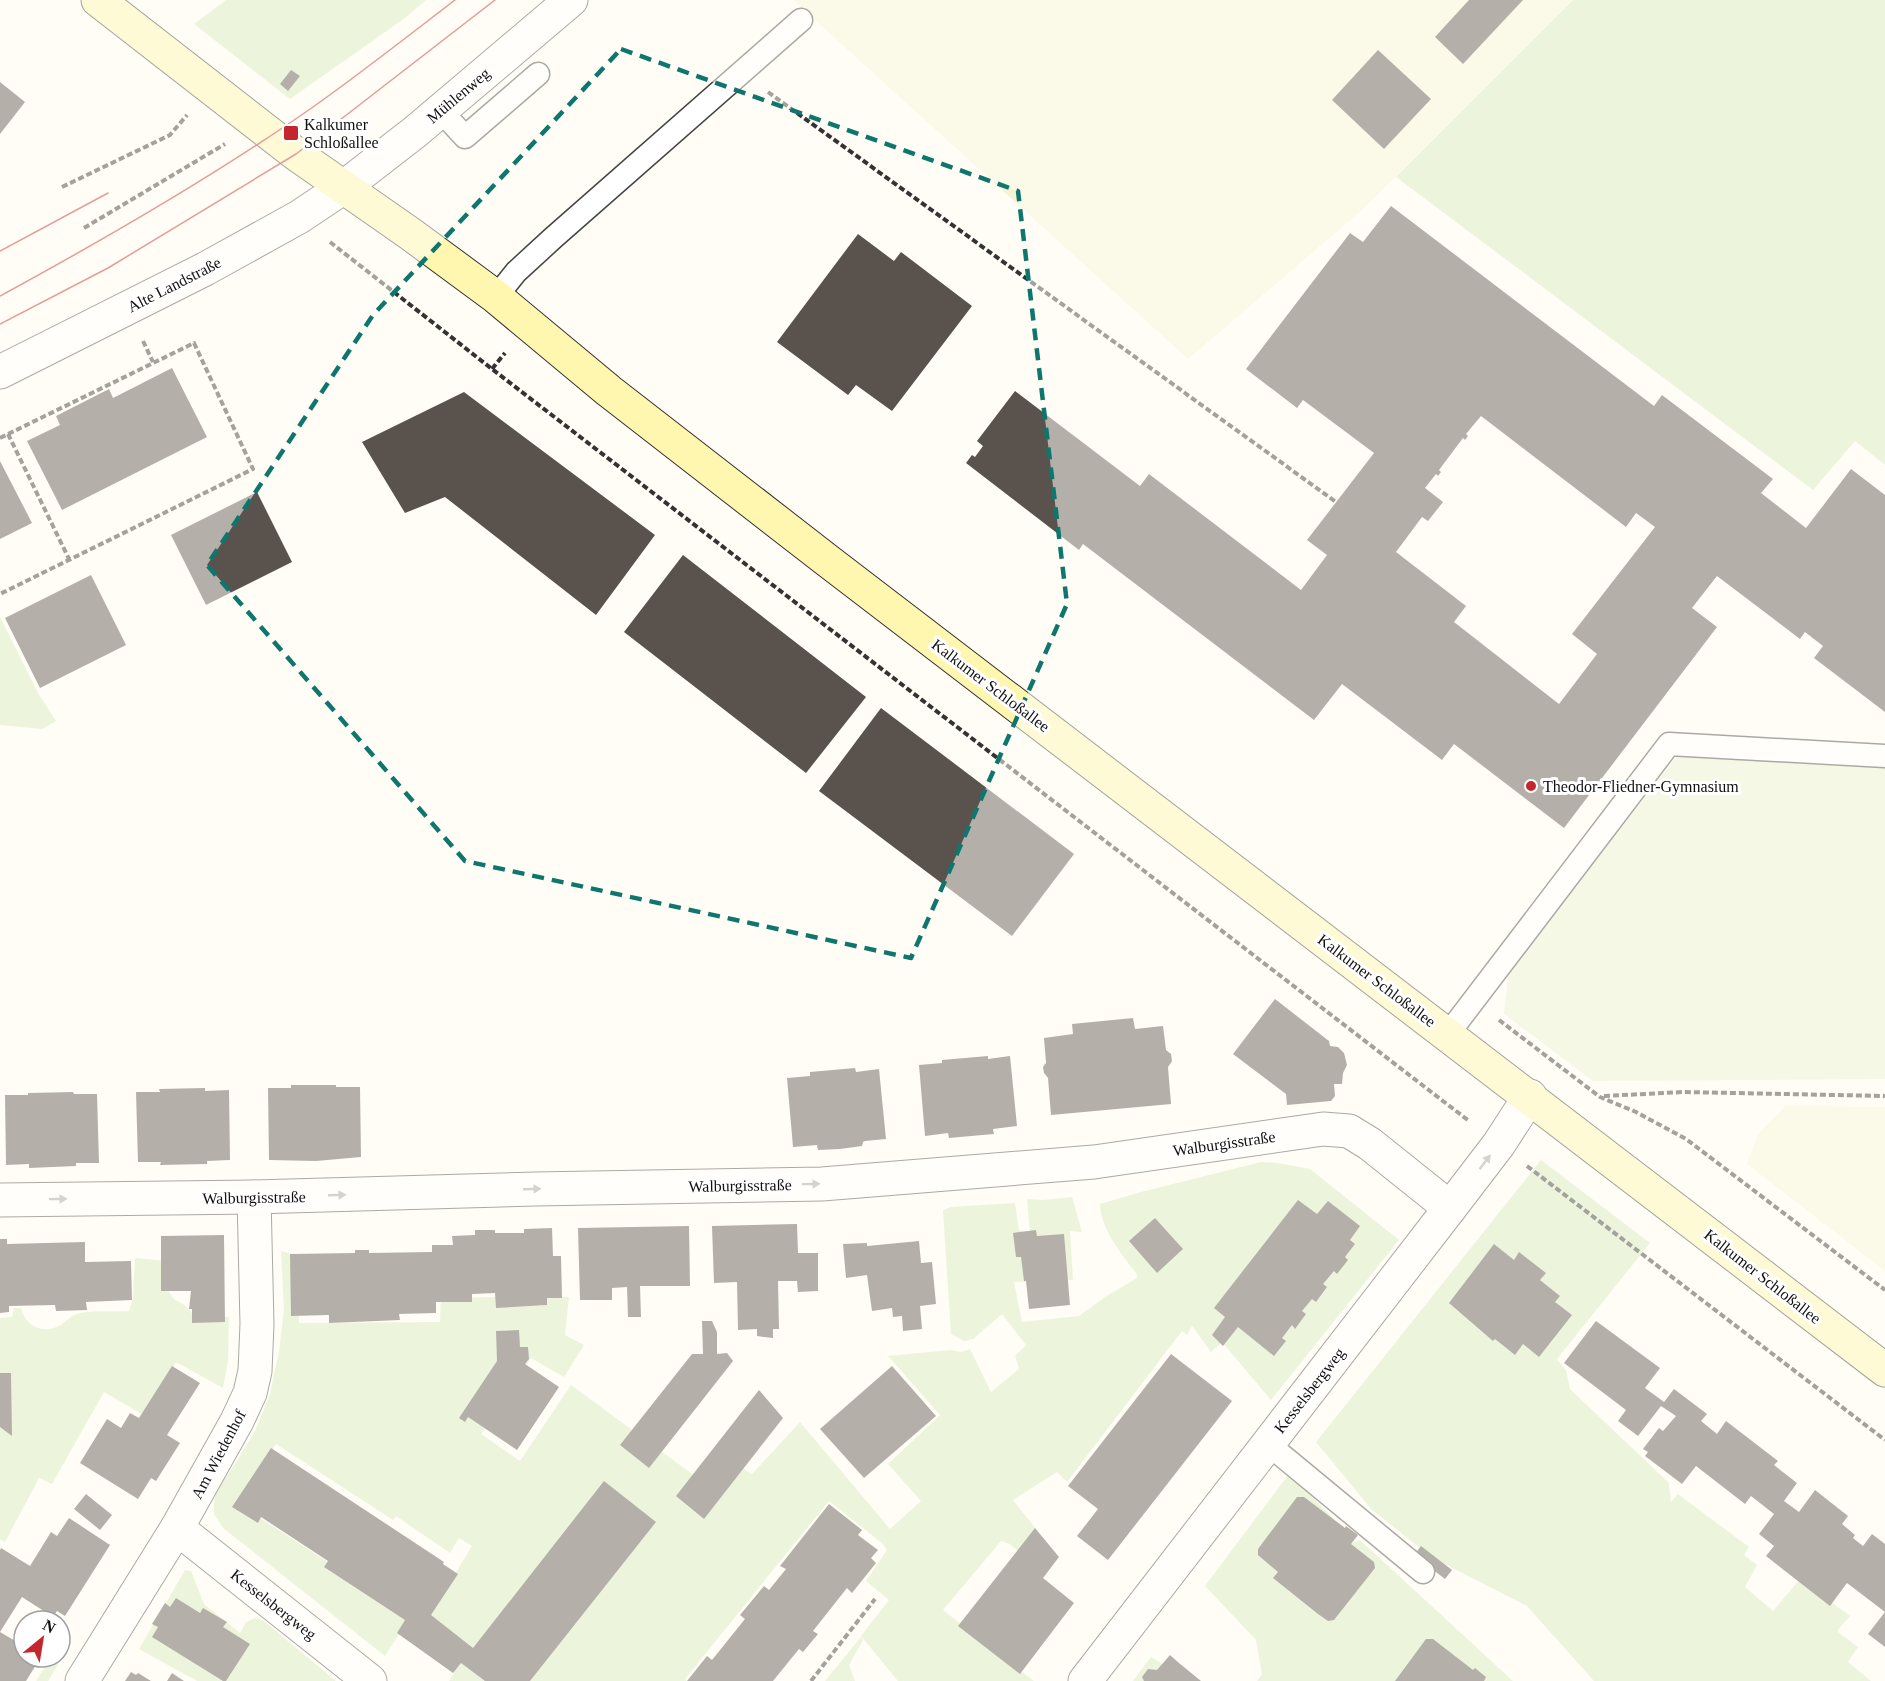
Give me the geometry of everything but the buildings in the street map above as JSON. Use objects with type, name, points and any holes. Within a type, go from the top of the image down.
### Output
[{"type":"main road","name":"Kalkumer Schloßallee","points":[[98,0],[259,124],[496,297],[609,391],[809,546],[1885,1370]]},
{"type":"street","name":"Mühlenweg","points":[[344,187],[441,111],[571,0]]},
{"type":"street","name":"Alte Landstraße","points":[[0,372],[205,269],[299,217],[344,187]]},
{"type":"street","name":"Kesselsbergweg","points":[[1085,1681],[1499,1144],[1530,1096]]},
{"type":"street","name":"Walburgisstraße","points":[[0,1200],[254,1197],[822,1184],[1094,1162],[1323,1129],[1349,1131],[1370,1144],[1450,1208]]},
{"type":"street","name":"Am Wiedenhof","points":[[82,1681],[177,1528],[237,1421],[250,1393],[255,1371],[257,1324],[254,1197]]},
{"type":"street","name":"Kesselsbergweg","points":[[177,1528],[370,1681]]},
{"type":"lane","points":[[496,297],[516,272],[553,238],[801,20]]},
{"type":"lane","points":[[441,111],[465,137],[538,74]]},
{"type":"lane","points":[[1448,1034],[1669,744],[1885,756]]},
{"type":"lane","points":[[1268,1444],[1423,1572]]},
{"type":"path","points":[[741,72],[1336,502]]},
{"type":"path","points":[[62,187],[170,135],[210,87]]},
{"type":"path","points":[[84,228],[259,124]]},
{"type":"path","points":[[299,217],[492,369],[1885,1440]]},
{"type":"path","points":[[0,438],[194,343],[253,469],[0,594]]},
{"type":"path","points":[[492,369],[512,345]]},
{"type":"path","points":[[8,434],[69,559]]},
{"type":"path","points":[[1473,1000],[1600,1097],[1636,1112],[1686,1139],[1885,1290]]},
{"type":"path","points":[[1589,1096],[1684,1092],[1885,1096]]},
{"type":"path","points":[[811,1681],[875,1599]]},
{"type":"highlighted area","points":[[621,49],[1018,191],[1067,604],[911,958],[465,861],[207,565],[373,315]]},
{"type":"shaded area","points":[[793,0],[1573,0],[1363,209],[1188,359]]},
{"type":"shaded area","points":[[1786,1106],[1885,1107],[1885,1271],[1747,1164],[1758,1134]]},
{"type":"green space","points":[[226,0],[426,0],[405,18],[290,99],[194,24]]},
{"type":"green space","points":[[1573,0],[1885,0],[1885,465],[1855,441],[1813,490],[1396,177]]},
{"type":"green space","points":[[0,617],[38,693],[56,721],[42,729],[0,725]]},
{"type":"green space","points":[[1681,751],[1885,763],[1885,1079],[1593,1081],[1504,1014],[1508,973]]},
{"type":"green space","points":[[1541,1160],[1650,1243],[1557,1359],[1566,1370],[1570,1389],[1669,1483],[1671,1502],[1678,1494],[1749,1547],[1744,1555],[1757,1565],[1745,1587],[1773,1611],[1800,1579],[1850,1616],[1837,1631],[1858,1647],[1848,1662],[1871,1681],[1594,1681],[1527,1606],[1433,1558],[1372,1510],[1316,1442]]},
{"type":"green space","points":[[1261,1162],[1310,1169],[1399,1240],[1271,1400],[1222,1342],[1211,1352],[1192,1326],[1187,1335],[1182,1331],[1067,1482],[1057,1472],[1013,1500],[1036,1529],[1019,1552],[1010,1544],[1001,1541],[943,1610],[1034,1681],[898,1681],[861,1636],[889,1600],[866,1581],[887,1550],[883,1544],[829,1501],[685,1679],[687,1681],[449,1681],[454,1673],[415,1639],[472,1546],[459,1538],[450,1553],[396,1516],[393,1520],[276,1444],[237,1503],[354,1579],[408,1620],[385,1656],[223,1528],[214,1514],[217,1489],[255,1431],[270,1394],[279,1351],[284,1310],[281,1251],[296,1255],[299,1323],[440,1322],[441,1298],[501,1297],[501,1306],[543,1306],[544,1295],[569,1297],[565,1335],[584,1345],[564,1377],[531,1358],[481,1434],[520,1461],[571,1385],[699,1479],[730,1460],[752,1474],[800,1422],[890,1529],[921,1501],[888,1464],[940,1415],[888,1356],[951,1350],[961,1352],[970,1349],[991,1392],[1019,1369],[1015,1356],[1026,1345],[1002,1314],[973,1339],[964,1341],[951,1334],[943,1210],[951,1207],[1015,1203],[1019,1230],[1030,1233],[1027,1199],[1072,1197],[1082,1232],[1070,1231],[1073,1280],[1014,1282],[1022,1322],[1079,1316],[1137,1278],[1136,1273],[1118,1250],[1108,1232],[1100,1204]]},
{"type":"green space","points":[[135,1258],[166,1261],[166,1288],[174,1299],[186,1306],[195,1317],[229,1317],[228,1361],[223,1388],[176,1362],[143,1415],[104,1392],[52,1484],[39,1478],[5,1542],[0,1539],[0,1318],[12,1317],[14,1308],[21,1308],[26,1320],[31,1324],[41,1329],[48,1329],[61,1325],[73,1316],[82,1313],[129,1311],[133,1297]]},
{"type":"green space","points":[[1289,1474],[1343,1528],[1349,1544],[1360,1540],[1513,1681],[1257,1681],[1262,1674],[1256,1640],[1205,1586]]},
{"type":"green space","points":[[185,1570],[191,1571],[204,1604],[240,1633],[246,1622],[255,1618],[264,1621],[336,1681],[197,1681],[139,1649]]},
{"type":"green space","points":[[861,1637],[863,1640],[849,1665],[855,1681],[825,1681]]},
{"type":"green space","points":[[1151,1657],[1167,1667],[1156,1681],[1133,1681]]},
{"type":"green space","points":[[44,1669],[55,1669],[48,1681],[36,1681]]},
{"type":"tram line","points":[[0,296],[120,229],[237,158],[331,94],[455,0]]},
{"type":"tram line","points":[[0,324],[108,268],[296,154],[495,0]]},
{"type":"tram line","points":[[0,251],[108,193]]},
{"type":"place","name":"Kalkumer Schloßallee","points":[[291,133]]},
{"type":"place","name":"Theodor-Fliedner-Gymnasium","points":[[1531,786]]}]
